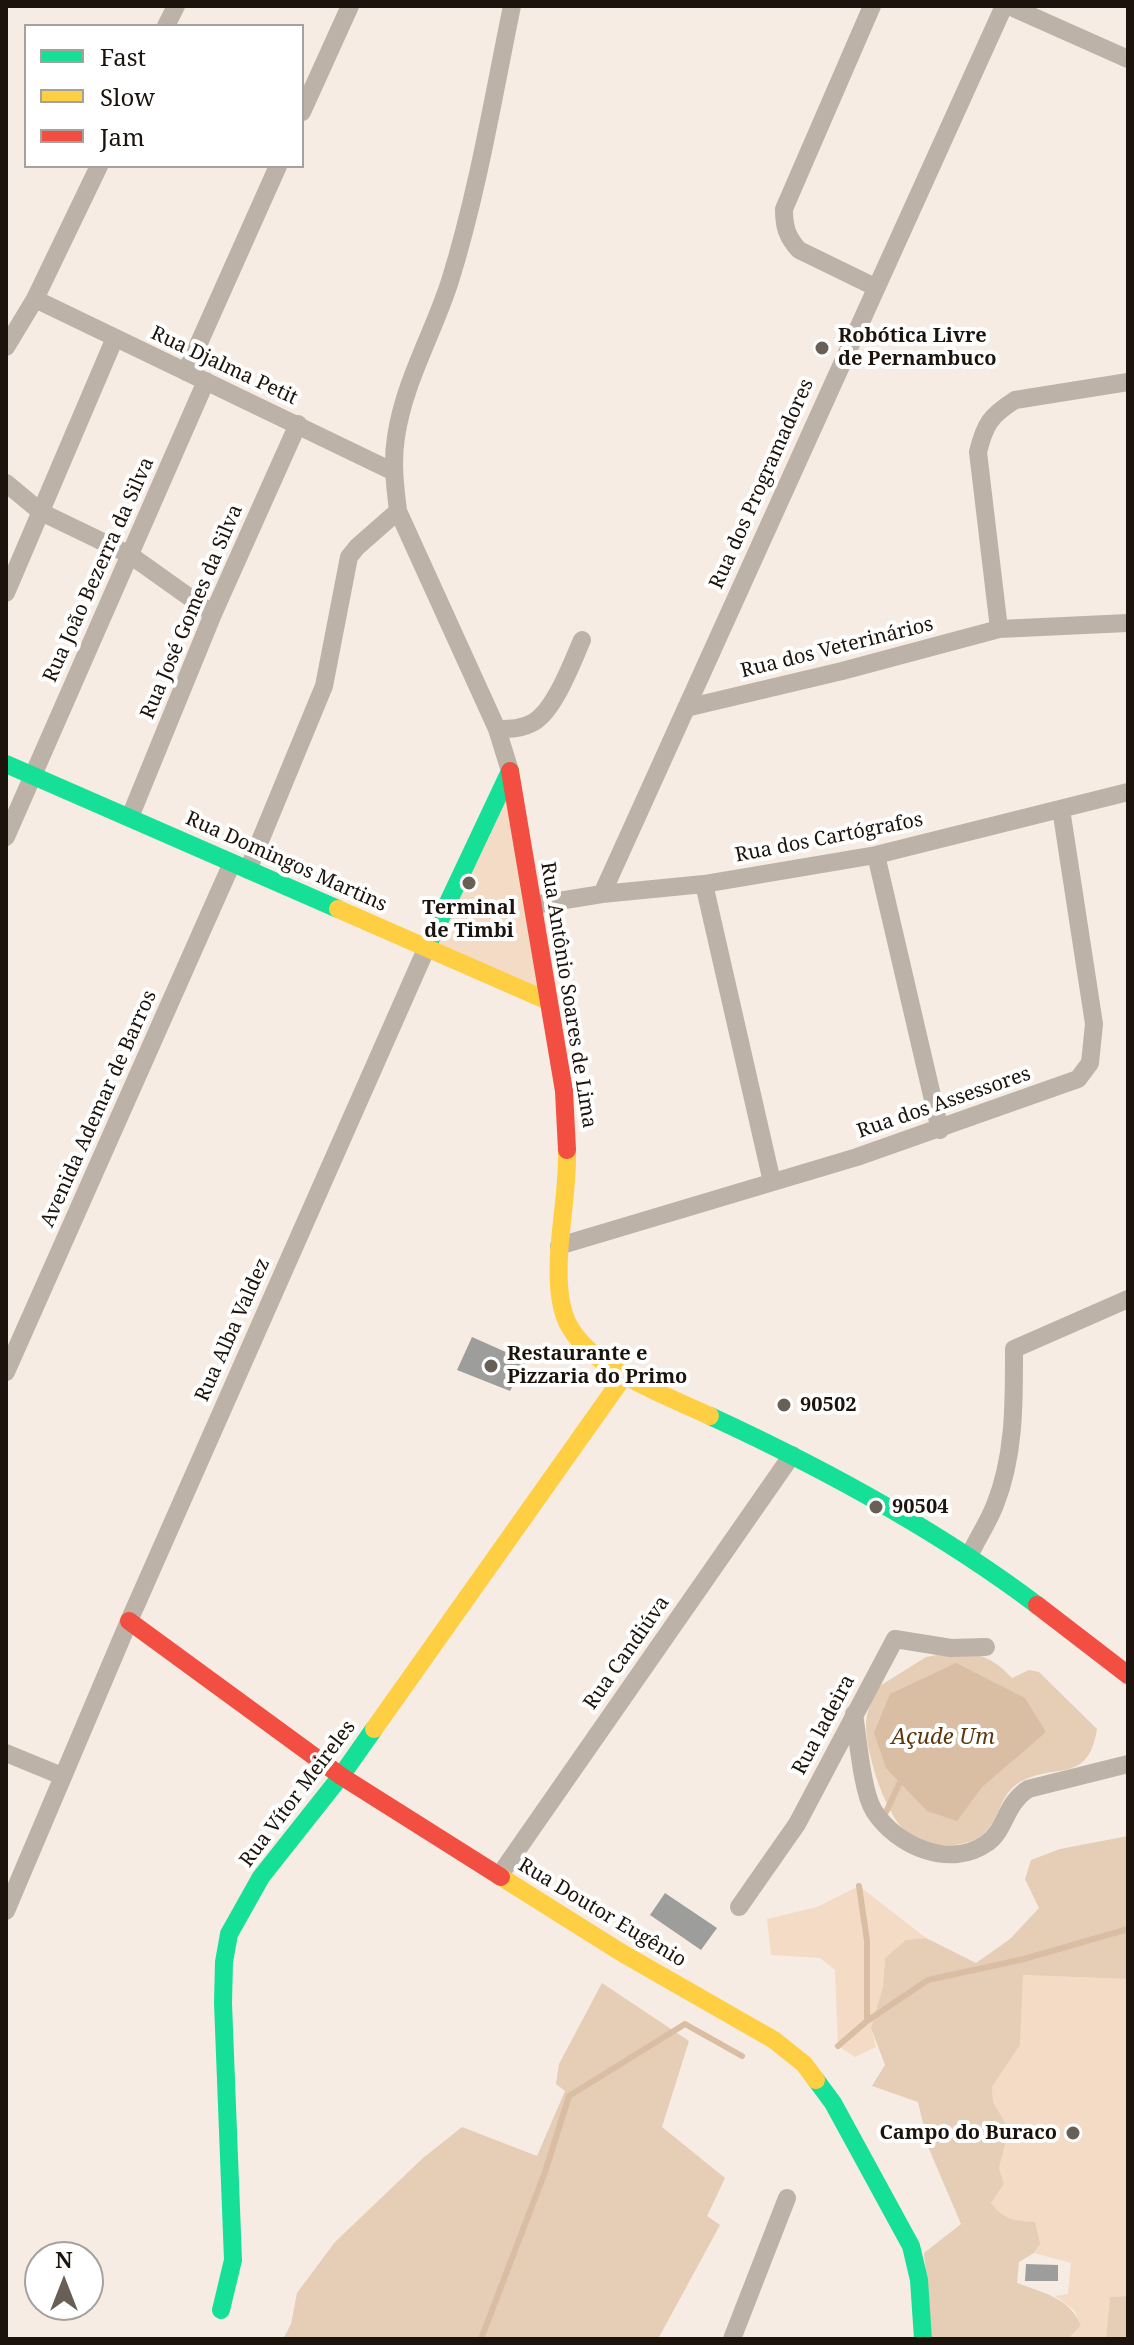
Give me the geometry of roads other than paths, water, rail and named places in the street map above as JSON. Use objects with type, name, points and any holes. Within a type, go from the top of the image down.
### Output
[{"type":"street","points":[[304,108],[350,6]]},
{"type":"street","points":[[398,511],[394,472],[396,438],[405,397],[449,283],[470,205],[512,6]]},
{"type":"street","points":[[872,6],[784,209],[784,226],[789,240],[799,250],[875,287]]},
{"type":"street","points":[[1006,6],[1128,59]]},
{"type":"street","name":"Rua dos Programadores","points":[[602,894],[875,287],[1006,6]]},
{"type":"street","points":[[6,347],[35,299],[98,168]]},
{"type":"street","points":[[186,372],[277,168]]},
{"type":"street","name":"Rua Djalma Petit","points":[[35,299],[114,340],[298,424],[394,472]]},
{"type":"street","points":[[6,593],[114,340]]},
{"type":"street","name":"Rua João Bezerra da Silva","points":[[6,837],[206,381]]},
{"type":"street","points":[[999,629],[978,452],[984,426],[999,410],[1015,400],[1128,382]]},
{"type":"street","name":"Rua José Gomes da Silva","points":[[130,817],[213,614],[298,424]]},
{"type":"street","points":[[6,483],[41,512],[130,555],[213,614]]},
{"type":"street","name":"Rua Antônio Soares de Lima","points":[[398,511],[497,729],[510,771],[564,1091],[567,1181],[559,1246],[561,1295],[567,1323],[585,1345],[624,1376],[792,1455],[912,1520],[1025,1595],[1128,1675]]},
{"type":"street","name":"Avenida Ademar de Barros","points":[[6,1372],[324,686],[349,557],[398,511]]},
{"type":"street","name":"Rua dos Veterinários","points":[[686,708],[999,629],[1128,623]]},
{"type":"street","points":[[497,729],[520,728],[536,721],[566,677],[582,640]]},
{"type":"street","name":"Rua Domingos Martins","points":[[6,764],[548,1001]]},
{"type":"street","name":"Rua Alba Valdez","points":[[6,1911],[129,1621],[427,947],[510,771]]},
{"type":"street","name":"Rua dos Cartógrafos","points":[[534,905],[602,894],[704,884],[876,855],[1128,792]]},
{"type":"street","name":"Rua dos Assessores","points":[[559,1246],[940,1130],[1078,1079],[1090,1063],[1094,1024],[1061,809]]},
{"type":"street","points":[[876,855],[940,1130]]},
{"type":"street","points":[[704,884],[772,1182]]},
{"type":"street","points":[[969,1556],[994,1508],[1009,1455],[1014,1349],[1128,1299]]},
{"type":"street","name":"Rua Vítor Meireles","points":[[221,2310],[233,2260],[223,2003],[224,1962],[229,1934],[261,1877],[341,1776],[624,1376]]},
{"type":"street","name":"Rua Candiúva","points":[[499,1876],[792,1455]]},
{"type":"street","name":"Rua Doutor Eugênio","points":[[129,1621],[341,1776],[622,1953],[774,2040],[804,2064],[833,2103],[911,2246],[919,2280],[923,2339]]},
{"type":"street","name":"Rua ladeira","points":[[739,1907],[797,1824],[895,1639],[951,1648],[986,1647]]},
{"type":"street","points":[[854,1714],[873,1811],[919,1849],[945,1856],[974,1851],[991,1841],[1016,1797],[1028,1789],[1128,1764]]},
{"type":"street","points":[[6,1753],[62,1776]]},
{"type":"street","points":[[732,2339],[787,2198]]},
{"type":"water","name":"Açude Um","points":[[956,1663],[1025,1698],[1046,1732],[982,1787],[957,1821],[927,1811],[886,1768],[874,1733],[890,1694]]},
{"type":"waterway","points":[[886,1812],[900,1782]]},
{"type":"waterway","points":[[859,1886],[867,1941],[867,2021]]},
{"type":"waterway","points":[[838,2046],[867,2021],[928,1980],[1024,1959],[1128,1929]]},
{"type":"waterway","points":[[481,2339],[545,2172],[569,2096],[685,2024],[742,2056]]},
{"type":"place","name":"Robótica Livre de Pernambuco","points":[[822,348]]},
{"type":"place","name":"Terminal de Timbi","points":[[469,883]]},
{"type":"place","name":"Restaurante e Pizzaria do Primo","points":[[491,1366]]},
{"type":"place","name":"90502","points":[[784,1405]]},
{"type":"place","name":"90504","points":[[876,1507]]},
{"type":"place","name":"Campo do Buraco","points":[[1073,2133]]}]
